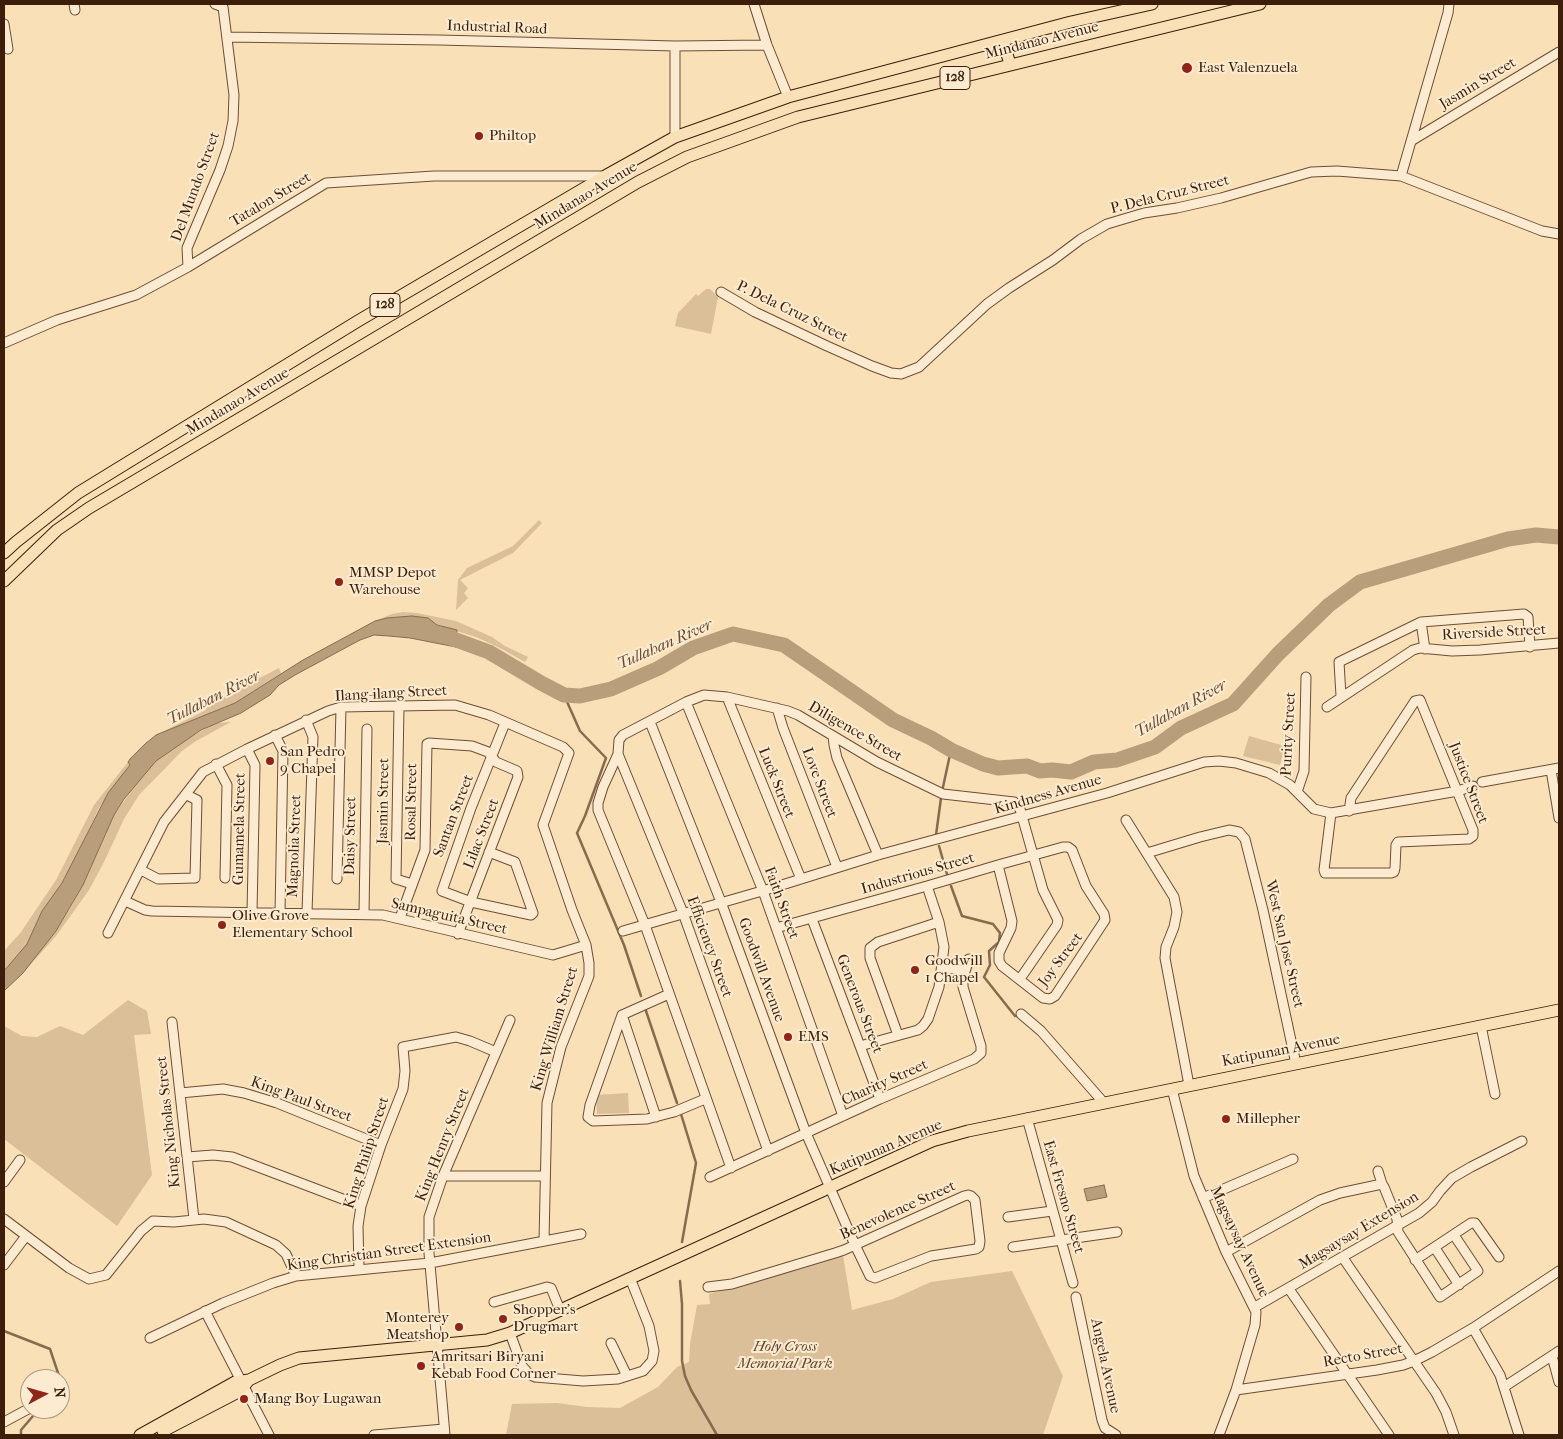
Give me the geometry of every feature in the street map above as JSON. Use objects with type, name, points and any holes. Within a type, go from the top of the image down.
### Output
[{"type":"main road","name":"Mindanao Avenue","points":[[4,553],[78,493],[358,321],[605,176],[676,137],[788,97],[1071,22],[1152,4]]},
{"type":"main road","name":"Mindanao Avenue","points":[[4,581],[57,530],[89,508],[638,182],[687,157],[798,117],[1260,4]]},
{"type":"main road","points":[[1003,41],[1010,64]]},
{"type":"main road","name":"Katipunan Avenue","points":[[140,1435],[235,1382],[244,1383],[280,1365],[309,1356],[487,1340],[510,1333],[932,1141],[1027,1118],[1559,1010]]},
{"type":"main road","name":"Katipunan Avenue","points":[[156,1435],[240,1391],[244,1383]]},
{"type":"street","name":"Del Mundo Street","points":[[188,267],[188,248],[220,170],[231,135],[234,100],[227,37],[223,7],[215,4]]},
{"type":"street","points":[[754,4],[767,45],[788,97]]},
{"type":"street","points":[[1400,176],[1412,141],[1449,4]]},
{"type":"street","points":[[4,24],[8,48]]},
{"type":"street","name":"Industrial Road","points":[[227,37],[675,46],[767,45]]},
{"type":"street","points":[[675,46],[676,137]]},
{"type":"street","name":"Jasmin Street","points":[[1412,141],[1559,52]]},
{"type":"street","name":"P. Dela Cruz Street","points":[[722,292],[755,312],[827,346],[872,366],[891,373],[901,374],[919,367],[987,304],[1002,293],[1053,260],[1081,239],[1107,224],[1144,213],[1221,198],[1311,172],[1337,171],[1400,176],[1542,231],[1559,234]]},
{"type":"street","name":"Tatalon Street","points":[[4,343],[57,320],[131,297],[188,267],[326,184],[434,176],[605,176]]},
{"type":"street","points":[[1341,696],[1339,662],[1422,622],[1524,614],[1528,617],[1530,647]]},
{"type":"street","points":[[1422,622],[1425,649]]},
{"type":"street","name":"Riverside Street","points":[[1327,707],[1413,650],[1452,651],[1530,647],[1559,643]]},
{"type":"street","name":"Purity Street","points":[[1298,792],[1304,771],[1306,677]]},
{"type":"street","name":"Diligence Street","points":[[731,1168],[645,924],[598,810],[603,787],[618,754],[619,740],[623,735],[686,702],[704,695],[727,696],[798,715],[877,762],[931,790],[943,794],[1012,801],[1019,807],[1022,816]]},
{"type":"street","name":"Luck Street","points":[[727,696],[801,879]]},
{"type":"street","name":"Justice Street","points":[[1331,813],[1324,873],[1390,873],[1394,872],[1398,842],[1469,839],[1473,836],[1474,830],[1422,702],[1418,700],[1350,798],[1348,810]]},
{"type":"street","name":"Faith Street","points":[[686,702],[763,891],[844,1116]]},
{"type":"street","name":"Ilang-ilang Street","points":[[108,933],[164,822],[203,772],[276,734],[341,707],[455,705],[481,712],[505,722],[563,747],[569,754],[543,825],[586,945]]},
{"type":"street","name":"Jasmin Street","points":[[398,706],[396,879],[412,884]]},
{"type":"street","points":[[337,879],[341,707]]},
{"type":"street","name":"Love Street","points":[[777,708],[837,867]]},
{"type":"street","name":"Magnolia Street","points":[[306,720],[312,737],[307,913]]},
{"type":"street","name":"Santan Street","points":[[471,902],[443,892],[442,889],[505,722]]},
{"type":"street","name":"Goodwill Avenue","points":[[650,722],[721,902],[806,1133],[855,1245],[870,1276],[875,1278]]},
{"type":"street","name":"Daisy Street","points":[[364,914],[367,729]]},
{"type":"street","points":[[276,734],[283,751],[280,913]]},
{"type":"street","points":[[834,736],[837,758],[878,855]]},
{"type":"street","name":"Rosal Street","points":[[400,918],[425,850],[427,747],[429,743],[472,746],[488,752],[492,757]]},
{"type":"street","name":"Gumamela Street","points":[[246,749],[255,765],[252,912]]},
{"type":"street","name":"Efficiency Street","points":[[618,754],[683,913],[768,1151]]},
{"type":"street","name":"Lilac Street","points":[[458,934],[518,777],[517,771],[496,762],[492,757]]},
{"type":"street","name":"Kindness Avenue","points":[[623,931],[763,891],[878,855],[1107,793],[1191,765],[1211,761],[1236,763],[1261,770],[1278,778],[1298,792],[1314,809],[1331,813]]},
{"type":"street","points":[[216,764],[227,785],[225,878]]},
{"type":"street","points":[[1331,813],[1458,791],[1477,784],[1555,769],[1559,818]]},
{"type":"street","points":[[141,870],[158,879],[194,878],[197,800],[187,794]]},
{"type":"street","points":[[1020,979],[1057,925],[1058,920],[1043,890],[1022,816]]},
{"type":"street","points":[[1126,820],[1174,898],[1177,912],[1166,947],[1165,958],[1189,1085]]},
{"type":"street","name":"West San Jose Street","points":[[1147,853],[1200,836],[1230,830],[1238,832],[1245,839],[1263,910],[1296,1064]]},
{"type":"street","name":"Industrious Street","points":[[776,928],[1068,847]]},
{"type":"street","name":"Joy Street","points":[[998,865],[1012,921],[1011,928],[998,958],[1002,966],[1045,999],[1053,998],[1104,923],[1104,914],[1086,886],[1072,850],[1068,847]]},
{"type":"street","points":[[471,902],[528,915],[533,913],[515,862],[489,852]]},
{"type":"street","points":[[860,1046],[918,1030],[923,1026],[938,992],[944,947],[939,922],[928,886]]},
{"type":"street","name":"Sampaguita Street","points":[[125,901],[152,911],[364,914],[400,918],[458,934],[552,955],[586,945]]},
{"type":"street","name":"Generous Street","points":[[812,919],[880,1099]]},
{"type":"street","points":[[898,1035],[870,958],[870,948],[878,942],[939,922]]},
{"type":"street","name":"King William Street","points":[[544,1241],[547,1103],[561,1046],[589,976],[586,945]]},
{"type":"street","name":"Charity Street","points":[[710,1177],[880,1099],[974,1059],[981,1053],[980,1046],[963,987],[969,959]]},
{"type":"street","points":[[942,967],[965,971]]},
{"type":"street","points":[[669,994],[622,1015],[590,1105],[588,1117],[593,1121],[656,1117],[706,1099]]},
{"type":"street","points":[[1021,1014],[1041,1031],[1104,1103]]},
{"type":"street","points":[[622,1015],[656,1117]]},
{"type":"street","name":"King Henry Street","points":[[444,1432],[428,1240],[429,1217],[443,1176],[510,1020]]},
{"type":"street","name":"King Nicholas Street","points":[[172,1022],[194,1219]]},
{"type":"street","points":[[1481,1026],[1495,1094]]},
{"type":"street","name":"King Philip Street","points":[[359,1269],[358,1226],[361,1206],[381,1145],[403,1089],[405,1071],[403,1047],[456,1038],[470,1041],[496,1052]]},
{"type":"street","name":"King Paul Street","points":[[180,1092],[223,1089],[244,1093],[277,1103],[381,1145]]},
{"type":"street","name":"Magsaysay Avenue","points":[[1172,1089],[1188,1155],[1203,1198],[1226,1252],[1255,1307],[1256,1319],[1236,1390],[1219,1435]]},
{"type":"street","name":"East Fresno Street","points":[[1027,1118],[1074,1284]]},
{"type":"street","name":"Magsaysay Extension","points":[[1255,1307],[1398,1226],[1426,1208],[1452,1178],[1522,1141]]},
{"type":"street","points":[[187,1157],[212,1155],[232,1157],[361,1206]]},
{"type":"street","points":[[1203,1198],[1293,1159]]},
{"type":"street","points":[[4,1182],[20,1160]]},
{"type":"street","points":[[1378,1171],[1397,1219],[1398,1232],[1439,1297],[1477,1273],[1478,1270],[1454,1235]]},
{"type":"street","points":[[443,1176],[545,1176]]},
{"type":"street","points":[[1226,1252],[1320,1200],[1340,1192],[1382,1184]]},
{"type":"street","name":"Benevolence Street","points":[[708,1287],[732,1284],[823,1257],[855,1245],[964,1196],[973,1197],[980,1241],[979,1247],[931,1256],[875,1278]]},
{"type":"street","points":[[1008,1217],[1052,1211]]},
{"type":"street","points":[[5,1222],[68,1268],[89,1279],[106,1275],[141,1231],[153,1221],[174,1222],[194,1219],[226,1222],[265,1238],[286,1254],[296,1276]]},
{"type":"street","points":[[1416,1260],[1475,1222],[1499,1258]]},
{"type":"street","points":[[1013,1247],[1117,1232]]},
{"type":"street","name":"King Christian Street Extension","points":[[150,1338],[205,1311],[273,1283],[296,1276],[430,1263],[581,1234]]},
{"type":"street","points":[[4,1265],[26,1236]]},
{"type":"street","points":[[1434,1248],[1459,1285]]},
{"type":"street","points":[[1343,1258],[1442,1401],[1454,1435]]},
{"type":"street","name":"Recto Street","points":[[1236,1390],[1392,1367],[1414,1361],[1473,1328],[1559,1271]]},
{"type":"street","points":[[510,1333],[522,1366],[529,1374],[535,1377],[583,1381],[618,1379],[643,1371],[652,1361],[654,1351],[649,1326],[630,1278]]},
{"type":"street","points":[[494,1302],[547,1287],[551,1288],[560,1310]]},
{"type":"street","points":[[1289,1289],[1389,1435]]},
{"type":"street","name":"Angela Avenue","points":[[1076,1298],[1102,1420],[1105,1428],[1116,1435]]},
{"type":"street","points":[[205,1311],[244,1383],[269,1435]]},
{"type":"street","points":[[1473,1328],[1494,1362],[1518,1435]]},
{"type":"street","points":[[611,1343],[627,1376]]},
{"type":"street","points":[[1504,1388],[1556,1354],[1559,1382]]},
{"type":"street","points":[[4,1422],[20,1413]]},
{"type":"street","points":[[374,1435],[444,1432]]},
{"type":"green space","points":[[706,289],[710,289],[718,297],[711,334],[675,326],[678,313],[696,294],[698,296]]},
{"type":"green space","points":[[539,520],[542,523],[513,553],[460,580],[468,588],[464,593],[468,598],[456,610],[458,580],[467,568],[513,546]]},
{"type":"green space","points":[[403,612],[456,621],[492,637],[505,646],[528,657],[525,662],[476,637],[437,625],[428,618],[397,617],[375,621]]},
{"type":"green space","points":[[279,668],[281,673],[235,703],[156,735],[206,710],[205,706]]},
{"type":"green space","points":[[231,722],[182,751],[139,795],[124,819],[89,890],[56,936],[23,973],[56,931],[71,907],[83,885],[114,815],[139,780],[156,761],[186,739],[217,723]]},
{"type":"green space","points":[[1249,736],[1285,746],[1280,765],[1243,756]]},
{"type":"green space","points":[[128,762],[131,764],[99,808],[78,853],[62,883],[42,911],[27,944],[4,971],[4,951],[21,932],[56,880],[94,805]]},
{"type":"green space","points":[[128,1000],[147,1011],[151,1034],[134,1035],[152,1175],[117,1226],[4,1139],[4,1026],[22,1036],[37,1037],[60,1026],[83,1035]]},
{"type":"green space","points":[[628,1093],[629,1113],[597,1114],[596,1095]]},
{"type":"green space","name":"Holy Cross Memorial Park","points":[[843,1255],[852,1310],[893,1299],[931,1282],[1012,1271],[1063,1376],[1043,1435],[506,1435],[512,1404],[557,1403],[587,1407],[620,1408],[658,1387],[677,1367],[689,1362],[690,1344],[697,1305],[710,1304],[709,1294]]},
{"type":"shaded area","points":[[412,616],[428,618],[437,625],[457,630],[456,647],[389,636],[374,635],[360,640],[295,675],[279,685],[270,695],[241,713],[201,730],[156,761],[124,799],[114,815],[83,885],[56,931],[23,973],[4,991],[4,971],[27,944],[42,911],[62,883],[108,793],[130,765],[128,762],[130,759],[145,744],[156,735],[235,703],[303,660],[375,621]]},
{"type":"shaded area","points":[[1104,1185],[1107,1197],[1087,1201],[1084,1189]]},
{"type":"waterway","name":"Tullahan River","points":[[437,633],[489,652],[564,695],[580,696],[611,689],[659,668],[693,648],[733,634],[784,645],[893,720],[951,750],[983,764],[998,768],[1027,766],[1040,771],[1071,772],[1094,762],[1117,760],[1155,747],[1181,728],[1233,704],[1278,654],[1329,605],[1360,582],[1508,539],[1536,535],[1559,537]]},
{"type":"waterway","points":[[564,695],[580,731],[606,758],[577,833],[624,945],[641,996]]},
{"type":"waterway","points":[[943,787],[951,750]]},
{"type":"waterway","points":[[936,835],[941,798]]},
{"type":"waterway","points":[[939,846],[947,874]]},
{"type":"waterway","points":[[951,886],[962,916],[993,924],[1000,933],[999,942],[989,951],[990,965],[984,977],[1015,1016]]},
{"type":"waterway","points":[[645,1008],[677,1103]]},
{"type":"waterway","points":[[681,1114],[696,1163],[682,1242]]},
{"type":"waterway","points":[[680,1281],[682,1361],[685,1376],[717,1435]]},
{"type":"waterway","points":[[4,1331],[50,1349],[57,1369]]},
{"type":"waterway","points":[[21,1435],[21,1430],[30,1419]]},
{"type":"place","name":"East Valenzuela","points":[[1187,68]]},
{"type":"place","name":"Philtop","points":[[479,136]]},
{"type":"place","name":"MMSP Depot Warehouse","points":[[339,582]]},
{"type":"place","name":"San Pedro 9 Chapel","points":[[270,761]]},
{"type":"place","name":"Olive Grove Elementary School","points":[[222,925]]},
{"type":"place","name":"Goodwill 1 Chapel","points":[[915,970]]},
{"type":"place","name":"EMS","points":[[788,1037]]},
{"type":"place","name":"Millepher","points":[[1226,1119]]},
{"type":"place","name":"Shopper's Drugmart","points":[[503,1319]]},
{"type":"place","name":"Monterey Meatshop","points":[[459,1327]]},
{"type":"place","name":"Amritsari Biryani Kebab Food Corner","points":[[421,1366]]},
{"type":"place","name":"Mang Boy Lugawan","points":[[244,1399]]}]
